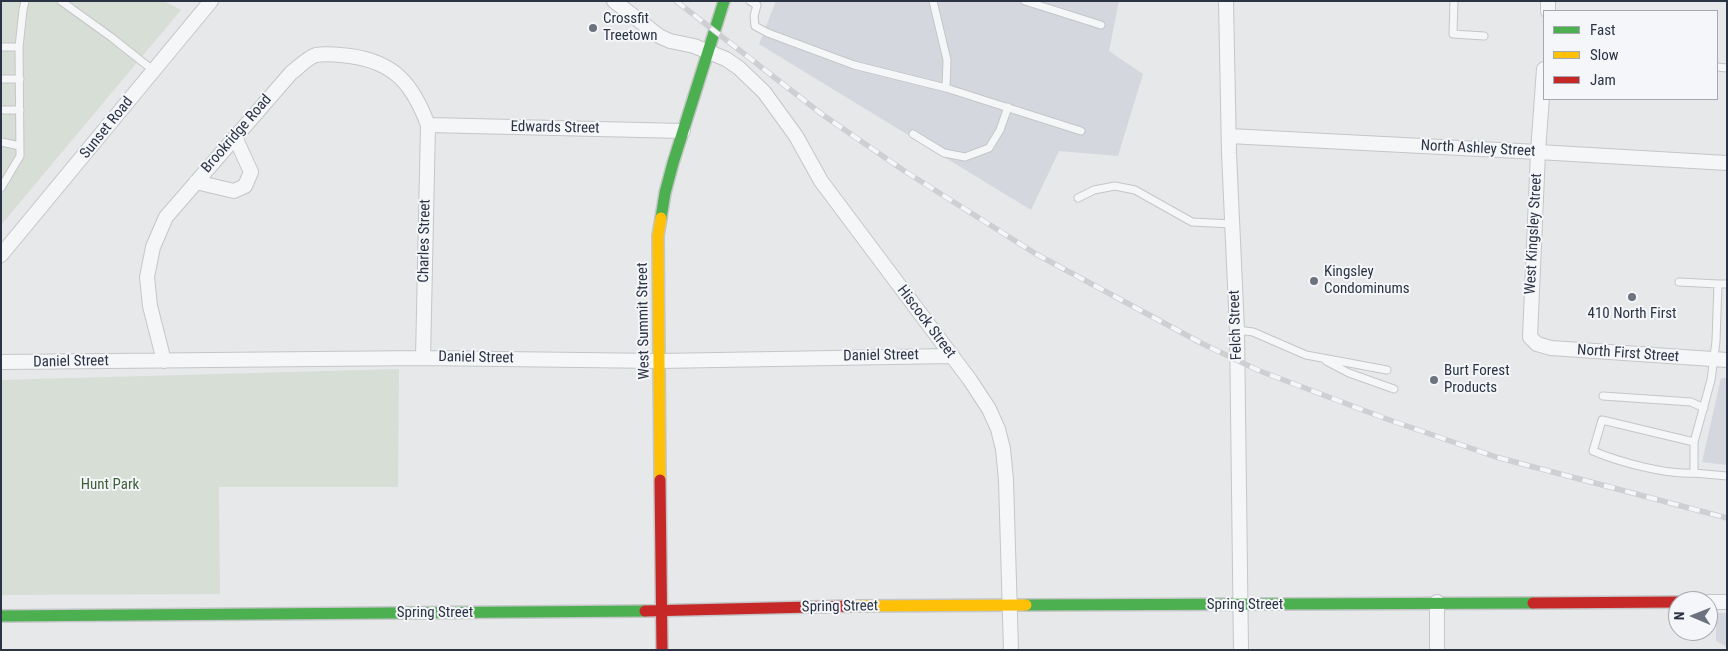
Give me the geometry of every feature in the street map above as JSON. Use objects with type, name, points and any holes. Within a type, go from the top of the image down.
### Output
[{"type":"street","name":"Sunset Road","points":[[1,255],[211,1]]},
{"type":"street","name":"Hiscock Street","points":[[614,1],[660,36],[726,59],[739,68],[764,92],[796,136],[821,181],[950,356],[970,380],[989,409],[998,429],[1003,449],[1006,480],[1011,650]]},
{"type":"street","name":"West Summit Street","points":[[662,650],[658,236],[665,193],[724,1]]},
{"type":"street","name":"Felch Street","points":[[1226,1],[1229,136],[1237,330],[1241,650]]},
{"type":"street","name":"Brookridge Road","points":[[164,361],[150,306],[147,278],[153,246],[166,217],[291,73],[314,56],[336,54],[365,58],[392,70],[408,84],[419,101],[428,125]]},
{"type":"street","name":"West Kingsley Street","points":[[1532,339],[1530,337],[1530,321],[1543,83]]},
{"type":"street","name":"Edwards Street","points":[[428,125],[683,131]]},
{"type":"street","name":"Charles Street","points":[[423,358],[428,125]]},
{"type":"street","name":"North Ashley Street","points":[[1229,136],[1727,164]]},
{"type":"street","points":[[196,182],[234,191],[245,186],[250,172],[235,137]]},
{"type":"street","name":"North First Street","points":[[1532,339],[1537,344],[1551,348],[1720,360]]},
{"type":"street","name":"Daniel Street","points":[[1,362],[423,358],[659,361],[950,356]]},
{"type":"street","points":[[1437,602],[1437,650]]},
{"type":"street","name":"Spring Street","points":[[1,616],[663,611],[846,606],[1668,602]]},
{"type":"lane","points":[[1,188],[4,176],[20,156],[20,47],[25,1]]},
{"type":"lane","points":[[61,1],[112,37],[154,71]]},
{"type":"lane","points":[[750,1],[757,5],[754,16],[755,26],[768,33],[854,65],[946,88],[1081,131]]},
{"type":"lane","points":[[933,1],[946,60],[946,88]]},
{"type":"lane","points":[[1025,1],[1101,25]]},
{"type":"lane","points":[[1454,1],[1452,34],[1484,36]]},
{"type":"lane","points":[[1,47],[20,47]]},
{"type":"lane","points":[[1,79],[20,79]]},
{"type":"lane","points":[[913,134],[944,153],[965,157],[989,148],[1000,130],[1008,108]]},
{"type":"lane","points":[[1,110],[20,110]]},
{"type":"lane","points":[[1,142],[20,146]]},
{"type":"lane","points":[[1078,198],[1094,190],[1115,186],[1135,190],[1192,222],[1232,224]]},
{"type":"lane","points":[[1680,282],[1727,284]]},
{"type":"lane","points":[[1694,473],[1694,442],[1711,380],[1720,360],[1716,340],[1718,284]]},
{"type":"lane","points":[[1237,330],[1253,332],[1306,355],[1387,370]]},
{"type":"lane","points":[[1322,358],[1349,374],[1394,390]]},
{"type":"lane","points":[[1603,396],[1691,402],[1704,408]]},
{"type":"lane","points":[[1694,442],[1602,420],[1594,451],[1606,456],[1670,472],[1727,476]]},
{"type":"shaded area","points":[[776,1],[1119,1],[1109,51],[1143,74],[1118,156],[1059,151],[1031,210],[759,44]]},
{"type":"shaded area","points":[[1721,378],[1727,378],[1727,465],[1702,462]]},
{"type":"shaded area","points":[[1718,613],[1727,613],[1727,647],[1716,641],[1718,641]]},
{"type":"green space","points":[[1,1],[164,1],[181,10],[1,225]]},
{"type":"green space","name":"Hunt Park","points":[[399,369],[398,487],[219,487],[220,594],[1,595],[1,380]]},
{"type":"railway","points":[[676,1],[823,115],[903,170],[1036,254],[1203,344],[1260,371],[1384,418],[1496,457],[1727,518]]},
{"type":"traffic: fast","points":[[661,218],[673,163],[724,1]]},
{"type":"traffic: fast","points":[[1026,605],[1533,603]]},
{"type":"traffic: fast","points":[[1,616],[645,611]]},
{"type":"traffic: slow","points":[[660,480],[658,236],[661,218]]},
{"type":"traffic: slow","points":[[854,606],[1026,605]]},
{"type":"traffic: jam","points":[[660,480],[662,650]]},
{"type":"traffic: jam","points":[[1533,603],[1668,602]]},
{"type":"traffic: jam","points":[[645,611],[854,606]]},
{"type":"place","name":"Crossfit Treetown","points":[[593,28]]},
{"type":"place","name":"Kingsley Condominums","points":[[1314,281]]},
{"type":"place","name":"410 North First","points":[[1632,297]]},
{"type":"place","name":"Burt Forest Products","points":[[1434,380]]}]
